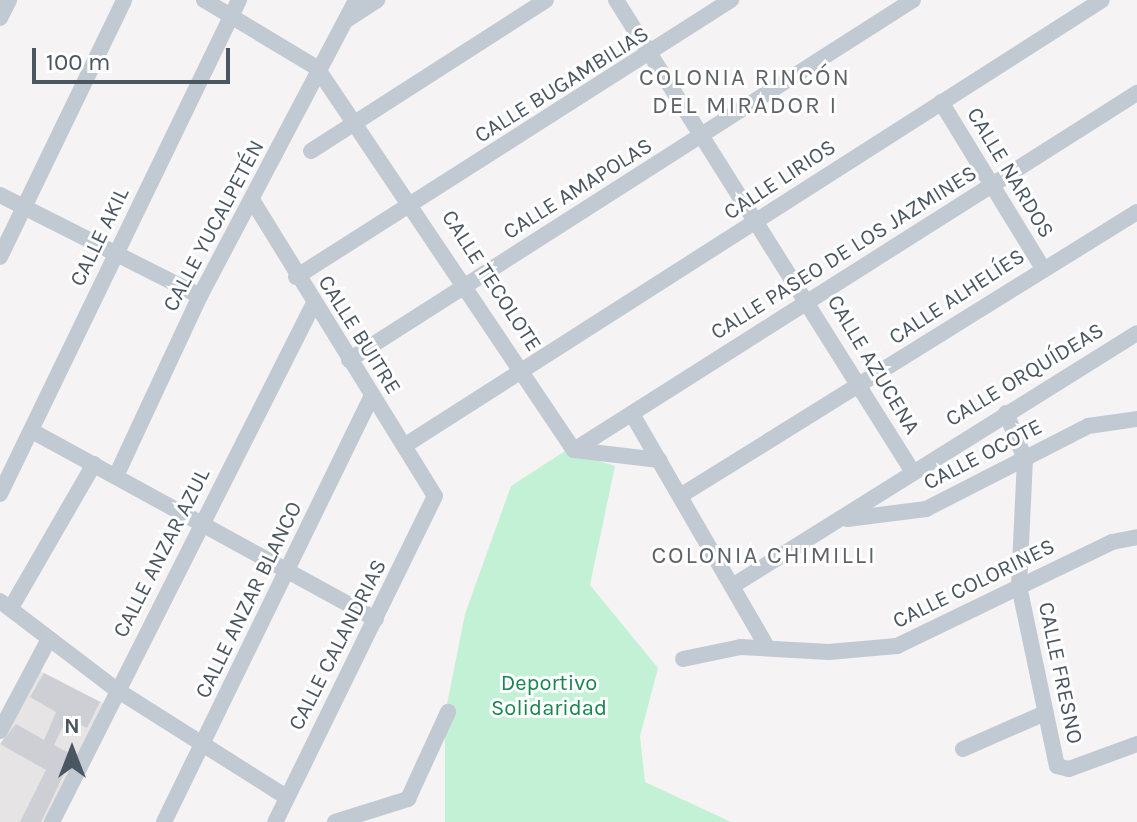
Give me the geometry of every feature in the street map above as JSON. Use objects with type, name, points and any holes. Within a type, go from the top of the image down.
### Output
[{"type":"street","points":[[0,18],[9,0]]},
{"type":"street","points":[[0,257],[124,0]]},
{"type":"street","points":[[204,0],[235,7],[317,68]]},
{"type":"street","name":"CALLE YUCALPETÉN","points":[[116,476],[200,296],[254,203],[317,68],[356,0]]},
{"type":"street","points":[[346,20],[377,0]]},
{"type":"street","points":[[311,151],[546,0]]},
{"type":"street","name":"CALLE AZUCENA","points":[[616,0],[705,135],[911,469]]},
{"type":"street","name":"CALLE BUGAMBILIAS","points":[[296,277],[652,55],[731,0]]},
{"type":"street","name":"CALLE AMAPOLAS","points":[[349,360],[913,0]]},
{"type":"street","name":"CALLE LIRIOS","points":[[404,446],[521,367],[758,221],[1102,0]]},
{"type":"street","name":"CALLE AKIL","points":[[0,494],[235,7]]},
{"type":"street","name":"CALLE TECOLOTE","points":[[317,68],[414,203],[574,450]]},
{"type":"street","name":"CALLE PASEO DE LOS JAZMINES","points":[[574,450],[1137,93]]},
{"type":"street","name":"CALLE NARDOS","points":[[941,102],[1042,267]]},
{"type":"street","points":[[0,195],[200,296]]},
{"type":"street","name":"CALLE BUITRE","points":[[254,203],[313,305],[432,486]]},
{"type":"street","name":"CALLE ALHELÍES","points":[[680,496],[859,388],[1042,267],[1137,212]]},
{"type":"street","name":"CALLE ANZAR AZUL","points":[[52,822],[313,305]]},
{"type":"street","name":"CALLE ORQUÍDEAS","points":[[734,585],[845,520],[911,469],[1137,333]]},
{"type":"street","name":"CALLE ANZAR BLANCO","points":[[164,822],[289,571],[371,397]]},
{"type":"street","name":"CALLE FRESNO","points":[[1006,413],[1025,459],[1019,586],[1045,713],[1062,769],[1137,744]]},
{"type":"street","points":[[632,414],[734,585],[767,647]]},
{"type":"street","name":"CALLE OCOTE","points":[[845,520],[926,509],[1088,426],[1137,419]]},
{"type":"street","points":[[32,431],[376,619]]},
{"type":"street","points":[[574,450],[659,460]]},
{"type":"street","points":[[94,464],[6,604],[117,690],[286,797]]},
{"type":"street","name":"CALLE CALANDRIAS","points":[[275,822],[433,505],[432,486]]},
{"type":"street","name":"CALLE COLORINES","points":[[683,659],[767,647],[829,652],[897,646],[1112,542],[1137,537]]},
{"type":"street","points":[[0,731],[49,639]]},
{"type":"street","points":[[335,822],[408,799],[448,712]]},
{"type":"street","points":[[963,749],[1045,713]]},
{"type":"shaded area","points":[[38,670],[105,704],[50,822],[0,822],[0,745]]},
{"type":"green space","name":"Deportivo Solidaridad","points":[[565,451],[615,466],[590,585],[658,668],[640,736],[645,782],[731,822],[445,822],[445,714],[465,614],[511,486]]},
{"type":"building","points":[[44,673],[100,702],[87,728],[67,718],[54,745],[73,755],[41,822],[20,822],[46,770],[0,744],[16,724],[44,740],[56,712],[30,697]]},
{"type":"district","name":"COLONIA RINCÓN DEL MIRADOR I","points":[[745,92]]},
{"type":"district","name":"COLONIA CHIMILLI","points":[[764,556]]}]
